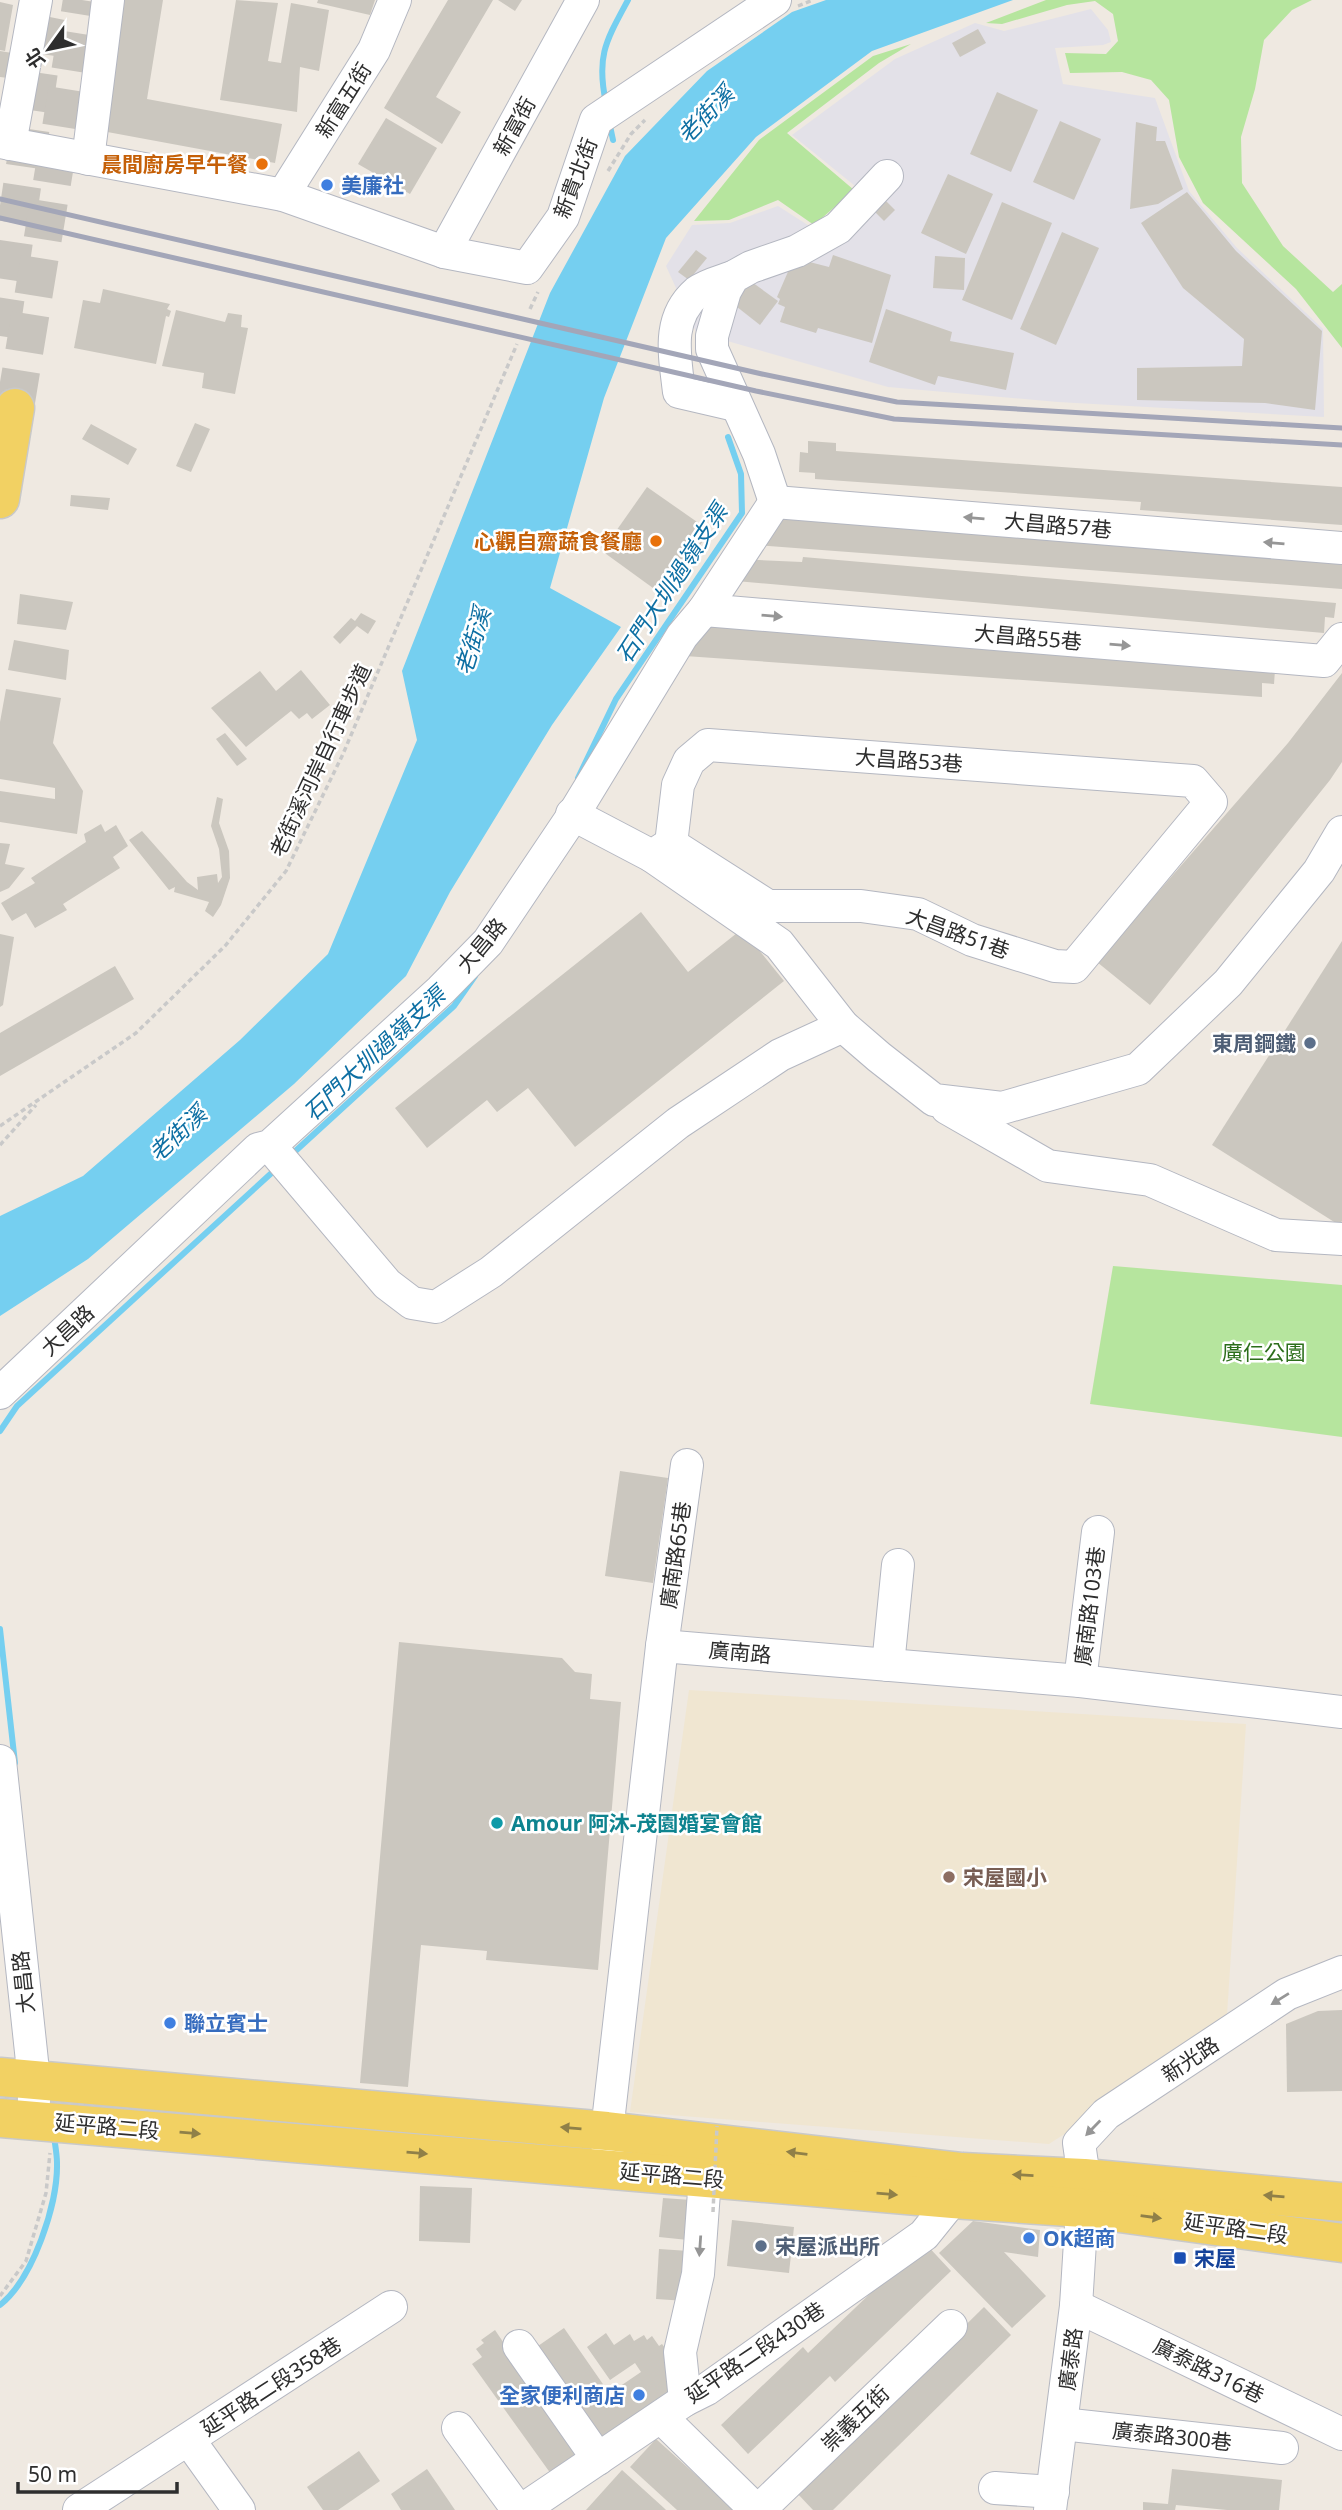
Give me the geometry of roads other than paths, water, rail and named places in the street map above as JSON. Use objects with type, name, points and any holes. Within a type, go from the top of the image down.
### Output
[{"type":"main road","points":[[0,499],[15,408]]},
{"type":"main road","name":"延平路二段","points":[[17,2078],[607,2131],[958,2185],[1083,2193],[1342,2202]]},
{"type":"main road","name":"延平路二段","points":[[28,2120],[608,2169],[709,2195],[958,2185]]},
{"type":"main road","name":"延平路二段","points":[[1083,2193],[1342,2243]]},
{"type":"street","points":[[36,0],[5,143],[283,195],[444,252]]},
{"type":"street","points":[[88,159],[108,0]]},
{"type":"street","name":"新富五街","points":[[283,195],[374,50],[395,0]]},
{"type":"street","name":"新富街","points":[[444,252],[583,0]]},
{"type":"street","name":"新貴北街","points":[[444,252],[527,268],[563,217],[606,112],[781,5]]},
{"type":"street","points":[[736,405],[679,392],[673,332],[685,307],[698,291],[751,267],[797,251],[838,228],[887,176]]},
{"type":"street","points":[[572,814],[681,636],[704,610],[775,502],[760,454],[712,349],[712,336],[725,291],[733,277]]},
{"type":"street","name":"大昌路57巷","points":[[775,502],[1342,548]]},
{"type":"street","name":"大昌路55巷","points":[[704,610],[1324,662],[1342,639]]},
{"type":"street","name":"大昌路53巷","points":[[661,850],[678,785],[689,761],[708,745],[1193,781],[1211,802]]},
{"type":"street","name":"大昌路51巷","points":[[572,814],[661,850],[768,906],[861,906],[918,914],[972,940],[1055,966],[1074,967],[1211,802]]},
{"type":"street","name":"大昌路","points":[[0,1393],[264,1147],[263,1137],[439,974],[480,931],[572,814]]},
{"type":"street","points":[[934,1100],[1002,1108],[1138,1069],[1228,983],[1319,871],[1342,832]]},
{"type":"street","points":[[661,850],[779,944],[843,1026],[879,1057],[934,1100],[1048,1166],[1150,1180],[1276,1235],[1342,1239]]},
{"type":"street","points":[[264,1147],[387,1284],[412,1303],[436,1307],[491,1272],[678,1122],[780,1055],[843,1026]]},
{"type":"street","name":"廣南路65巷","points":[[662,1646],[687,1465]]},
{"type":"street","name":"廣南路103巷","points":[[1080,1681],[1098,1532]]},
{"type":"street","points":[[888,1665],[898,1565]]},
{"type":"street","points":[[608,2169],[607,2131],[662,1646]]},
{"type":"street","name":"廣南路","points":[[662,1646],[1080,1681],[1342,1712]]},
{"type":"street","name":"大昌路","points":[[0,1761],[17,2078],[28,2120]]},
{"type":"street","name":"新光路","points":[[1083,2193],[1079,2143],[1106,2114],[1287,1994],[1342,1972]]},
{"type":"street","name":"延平路二段430巷","points":[[520,2510],[673,2408],[707,2389],[924,2235],[958,2185]]},
{"type":"street","name":"廣泰路","points":[[1051,2501],[1076,2306],[1083,2193]]},
{"type":"street","points":[[709,2195],[698,2274],[680,2352],[673,2408],[757,2510]]},
{"type":"street","name":"廣泰路316巷","points":[[1076,2306],[1342,2434]]},
{"type":"street","name":"延平路二段358巷","points":[[79,2510],[391,2307]]},
{"type":"street","name":"崇義五街","points":[[757,2510],[951,2326]]},
{"type":"street","points":[[519,2346],[598,2459]]},
{"type":"street","name":"廣泰路300巷","points":[[1062,2424],[1282,2448]]},
{"type":"street","points":[[458,2428],[520,2510]]},
{"type":"street","points":[[189,2440],[239,2510]]},
{"type":"street","points":[[995,2488],[1051,2501]]},
{"type":"water","name":"老街溪","points":[[826,0],[1013,0],[872,51],[756,137],[666,238],[604,398],[550,588],[621,627],[552,725],[450,892],[406,976],[294,1084],[88,1259],[0,1316],[0,1216],[83,1176],[240,1040],[328,954],[417,740],[402,671],[550,293],[625,156],[707,71],[792,12]]},
{"type":"waterway","name":"石門大圳過嶺支渠","points":[[606,103],[602,73],[605,49],[628,0]]},
{"type":"waterway","name":"石門大圳過嶺支渠","points":[[609,121],[613,140]]},
{"type":"waterway","name":"石門大圳過嶺支渠","points":[[578,778],[616,699],[742,513],[741,474],[728,437]]},
{"type":"waterway","name":"石門大圳過嶺支渠","points":[[290,1156],[454,1006],[475,976]]},
{"type":"waterway","name":"石門大圳過嶺支渠","points":[[0,1431],[17,1406],[277,1168]]},
{"type":"waterway","name":"石門大圳過嶺支渠","points":[[0,1629],[15,1763]]},
{"type":"waterway","name":"石門大圳過嶺支渠","points":[[0,2305],[23,2278],[48,2219],[56,2180],[54,2136]]},
{"type":"tunnel","points":[[0,336],[43,44],[52,0]]},
{"type":"tunnel","points":[[15,408],[82,0]]},
{"type":"railway","points":[[0,199],[762,374],[897,402],[1342,428]]},
{"type":"railway","points":[[0,218],[756,391],[894,419],[1342,445]]},
{"type":"place","name":"晨間廚房早午餐","points":[[262,164]]},
{"type":"place","name":"美廉社","points":[[327,185]]},
{"type":"place","name":"心觀自齋蔬食餐廳","points":[[656,541]]},
{"type":"place","name":"東周鋼鐵","points":[[1310,1043]]},
{"type":"place","name":"Amour 阿沐-茂園婚宴會館","points":[[497,1823]]},
{"type":"place","name":"宋屋國小","points":[[949,1877]]},
{"type":"place","name":"聯立賓士","points":[[170,2023]]},
{"type":"place","name":"OK超商","points":[[1029,2238]]},
{"type":"place","name":"宋屋派出所","points":[[761,2246]]},
{"type":"place","name":"宋屋","points":[[1180,2258]]},
{"type":"place","name":"全家便利商店","points":[[639,2395]]},
{"type":"park label","name":"廣仁公園","points":[[1264,1352]]}]
